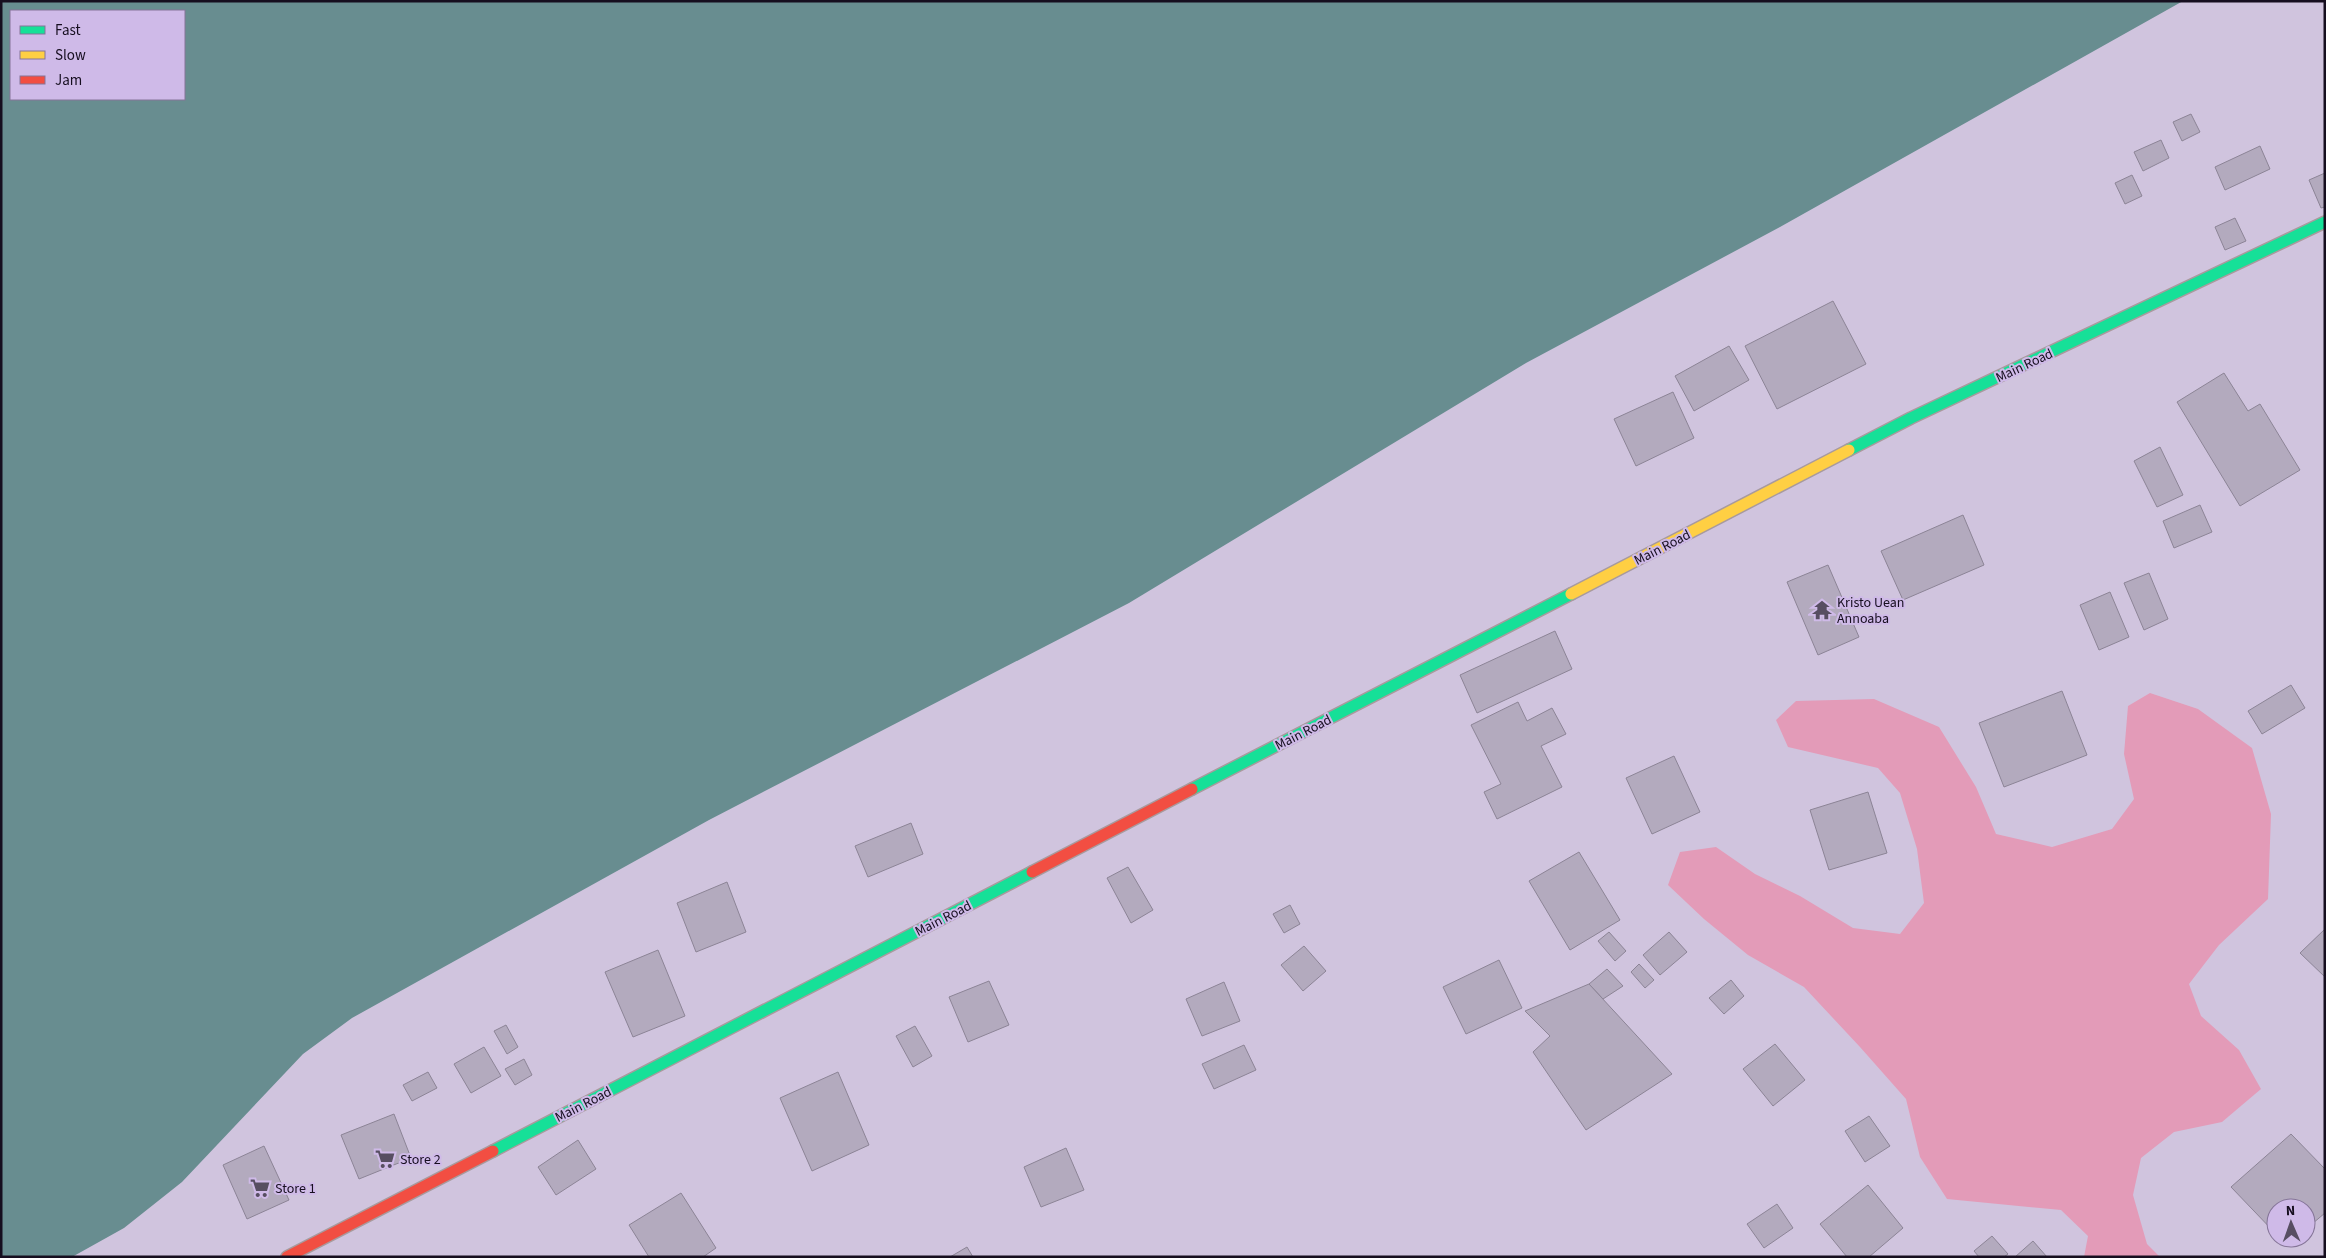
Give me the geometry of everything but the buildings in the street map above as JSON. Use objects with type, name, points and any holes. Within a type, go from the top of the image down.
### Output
[{"type":"main road","name":"Main Road","points":[[288,1257],[1911,418],[2325,222]]},
{"type":"shaded area","points":[[1,1],[2183,1],[1780,227],[1526,363],[1129,603],[709,820],[352,1018],[303,1054],[182,1182],[124,1228],[72,1257],[1,1257]]},
{"type":"shaded area","points":[[2150,693],[2198,709],[2252,748],[2271,814],[2268,899],[2219,945],[2189,984],[2201,1016],[2239,1050],[2261,1089],[2222,1122],[2174,1132],[2141,1158],[2133,1195],[2147,1244],[2160,1257],[2084,1257],[2088,1236],[2061,1210],[1947,1199],[1920,1157],[1906,1099],[1860,1047],[1804,987],[1748,955],[1704,919],[1668,885],[1680,852],[1716,847],[1755,874],[1800,896],[1853,928],[1900,934],[1924,903],[1917,849],[1900,793],[1878,768],[1788,747],[1776,720],[1796,701],[1874,699],[1939,727],[1976,787],[1996,834],[2052,847],[2112,829],[2134,799],[2124,754],[2128,706]]},
{"type":"traffic: fast","points":[[1849,450],[1911,418],[2325,222]]},
{"type":"traffic: fast","points":[[1192,789],[1571,594]]},
{"type":"traffic: fast","points":[[493,1151],[1032,872]]},
{"type":"traffic: slow","points":[[1571,594],[1849,450]]},
{"type":"traffic: jam","points":[[1032,872],[1192,789]]},
{"type":"traffic: jam","points":[[287,1257],[493,1151]]},
{"type":"place","name":"Kristo Uean Annoaba","points":[[1822,610]]},
{"type":"place","name":"Store 2","points":[[385,1159]]},
{"type":"place","name":"Store 1","points":[[260,1188]]}]
